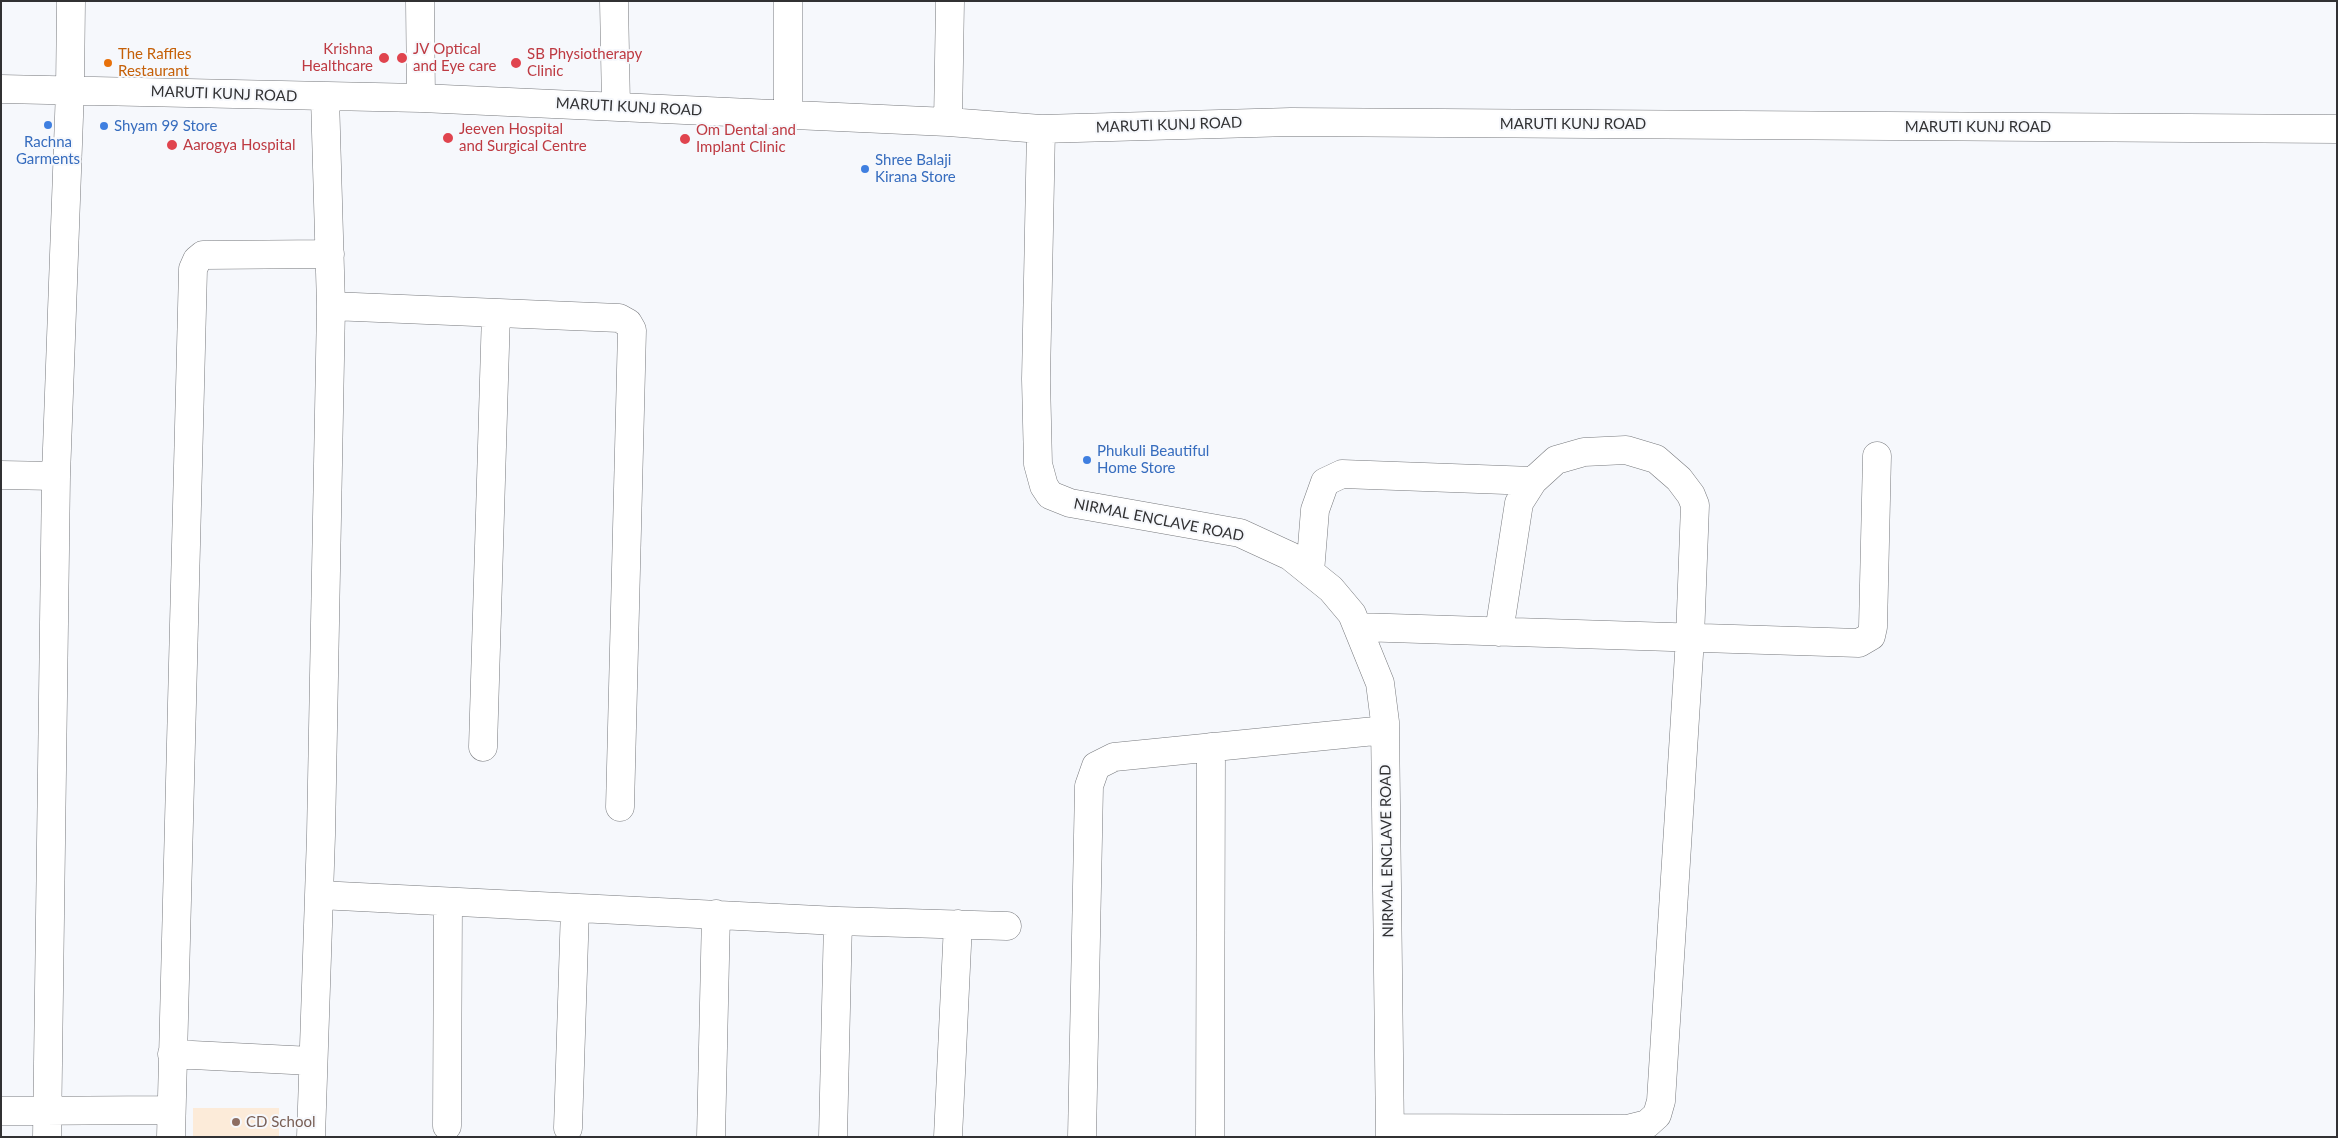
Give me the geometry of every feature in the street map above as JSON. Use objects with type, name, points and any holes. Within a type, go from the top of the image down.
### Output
[{"type":"street","points":[[47,1124],[56,476],[70,89],[71,1]]},
{"type":"street","points":[[420,1],[421,98]]},
{"type":"street","points":[[614,1],[616,106]]},
{"type":"street","points":[[788,1],[788,115]]},
{"type":"street","points":[[948,122],[950,1]]},
{"type":"street","name":"MARUTI KUNJ ROAD","points":[[1,89],[421,98],[948,122],[1041,129],[1301,122],[2337,129]]},
{"type":"street","points":[[311,1137],[312,1061],[319,895],[331,306],[325,97]]},
{"type":"street","name":"NIRMAL ENCLAVE ROAD","points":[[1041,129],[1036,379],[1038,464],[1044,486],[1050,494],[1070,503],[1240,533],[1290,556],[1331,589],[1352,614],[1380,683],[1384,730],[1391,1132]]},
{"type":"street","points":[[1,1111],[47,1124],[171,1124],[180,834],[186,476],[193,269],[197,260],[203,255],[330,254]]},
{"type":"street","points":[[331,306],[619,318],[628,323],[632,330],[620,807]]},
{"type":"street","points":[[482,748],[496,313]]},
{"type":"street","points":[[1391,1132],[1628,1128],[1647,1124],[1657,1115],[1661,1102],[1690,638],[1695,505],[1691,494],[1679,479],[1656,459],[1626,450],[1584,452],[1556,460],[1533,481],[1519,503],[1499,632]]},
{"type":"street","points":[[1358,628],[1859,643],[1871,636],[1877,456]]},
{"type":"street","points":[[1310,572],[1315,510],[1325,482],[1342,474],[1533,481]]},
{"type":"street","points":[[1,475],[56,476]]},
{"type":"street","points":[[1082,1137],[1088,786],[1096,766],[1114,758],[1384,730]]},
{"type":"street","points":[[1210,1137],[1211,748]]},
{"type":"street","points":[[319,895],[838,921],[1007,926]]},
{"type":"street","points":[[447,1126],[448,902]]},
{"type":"street","points":[[568,1128],[575,908]]},
{"type":"street","points":[[711,1137],[716,914]]},
{"type":"street","points":[[833,1137],[838,921]]},
{"type":"street","points":[[948,1137],[958,924]]},
{"type":"street","points":[[172,1054],[312,1061]]},
{"type":"shaded area","name":"CD School","points":[[193,1108],[279,1108],[279,1137],[193,1137]]},
{"type":"place","name":"Krishna Healthcare","points":[[384,58]]},
{"type":"place","name":"JV Optical and Eye care","points":[[402,58]]},
{"type":"place","name":"The Raffles Restaurant","points":[[108,63]]},
{"type":"place","name":"SB Physiotherapy Clinic","points":[[516,63]]},
{"type":"place","name":"Rachna Garments","points":[[48,125]]},
{"type":"place","name":"Shyam 99 Store","points":[[104,126]]},
{"type":"place","name":"Jeeven Hospital and Surgical Centre","points":[[448,138]]},
{"type":"place","name":"Om Dental and Implant Clinic","points":[[685,139]]},
{"type":"place","name":"Aarogya Hospital","points":[[172,145]]},
{"type":"place","name":"Shree Balaji Kirana Store","points":[[865,169]]},
{"type":"place","name":"Phukuli Beautiful Home Store","points":[[1087,460]]},
{"type":"place","name":"CD School","points":[[236,1122]]}]
